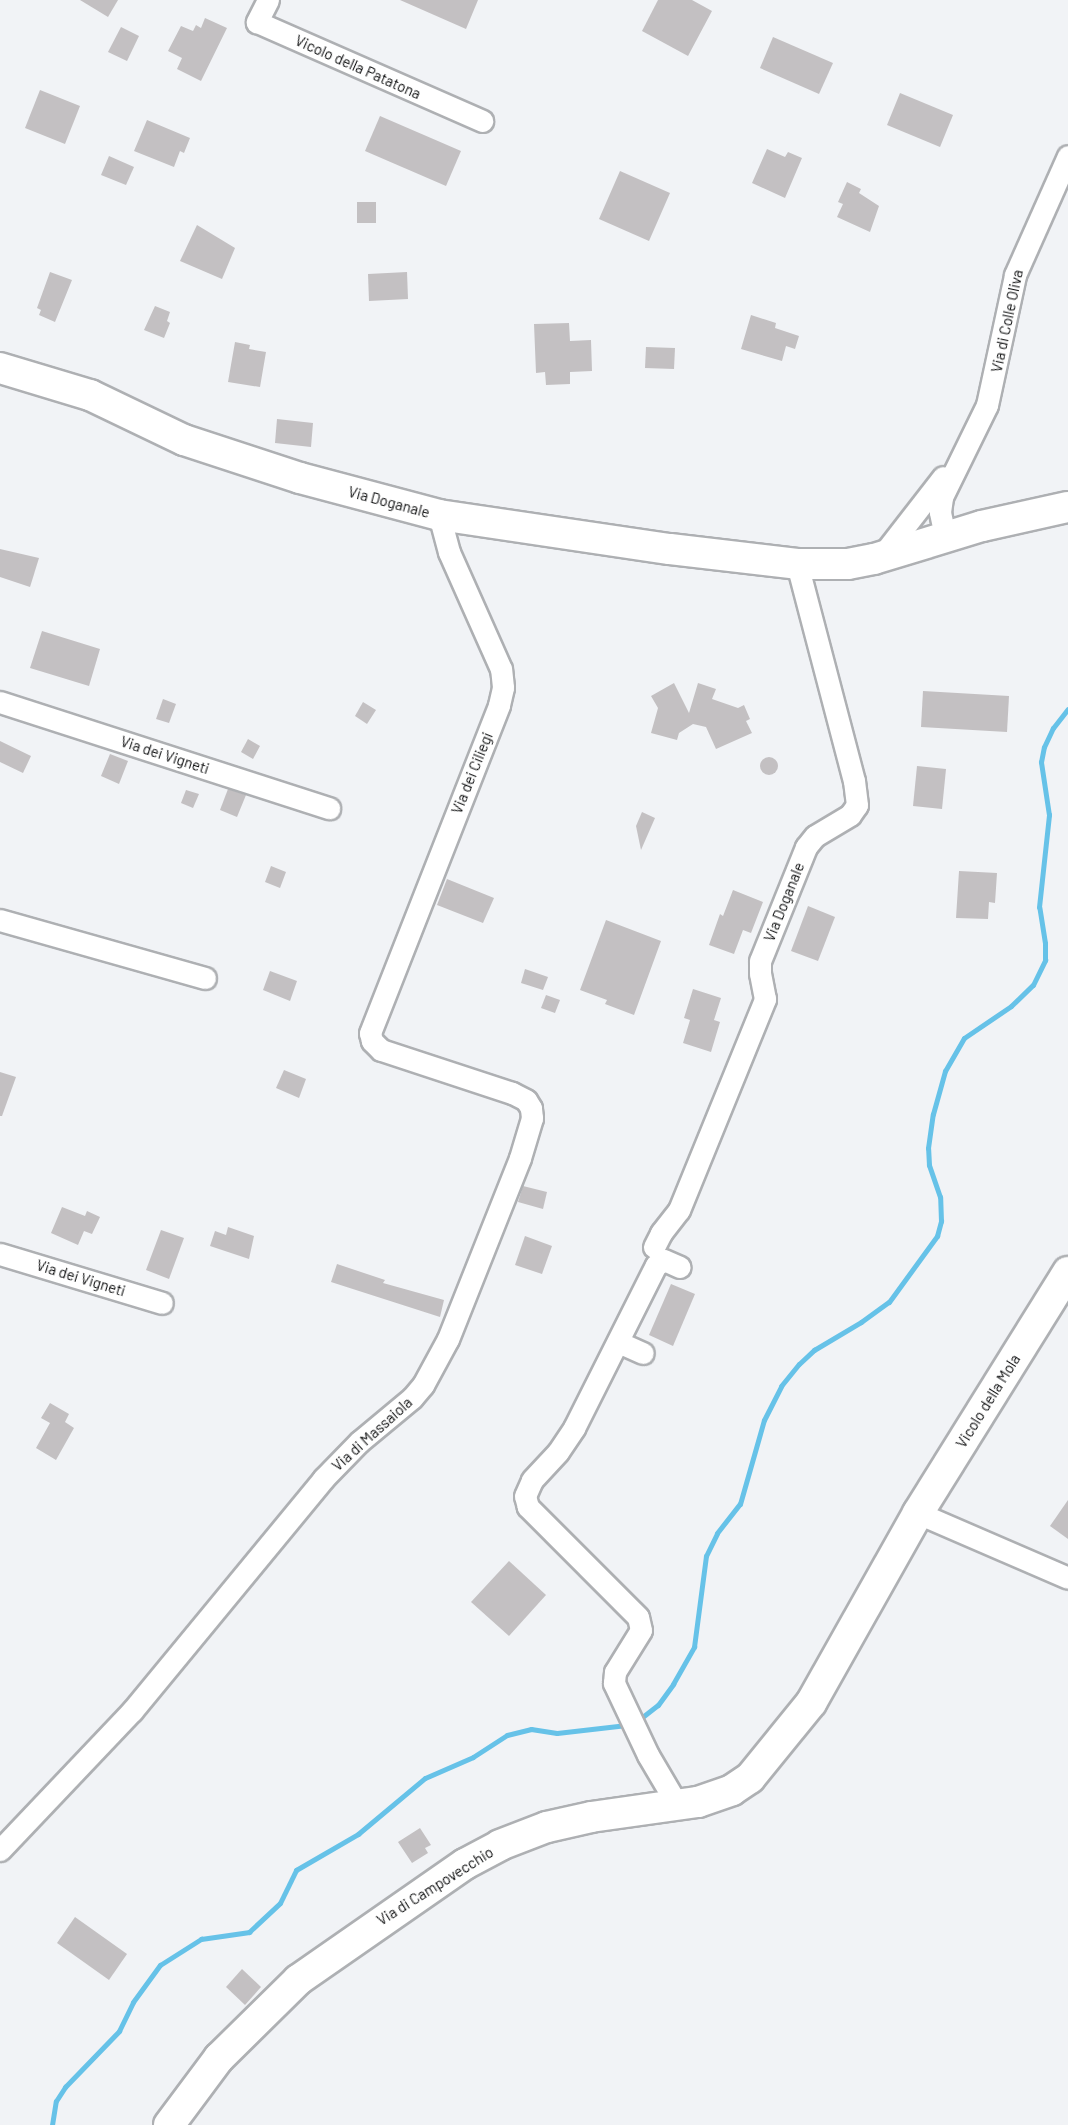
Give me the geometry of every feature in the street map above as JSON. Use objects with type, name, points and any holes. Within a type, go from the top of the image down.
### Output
[{"type":"street","name":"Vicolo della Patatona","points":[[268,0],[257,22],[482,121]]},
{"type":"street","name":"Via di Colle Oliva","points":[[945,536],[940,512],[942,497],[962,453],[983,416],[990,395],[1015,275],[1068,156]]},
{"type":"street","name":"Via Doganale","points":[[0,368],[90,395],[200,446],[300,478],[439,515],[670,549],[797,564],[841,564],[881,557],[945,536],[1068,507]]},
{"type":"street","name":"Via di Colle Oliva","points":[[881,557],[962,453]]},
{"type":"street","name":"Via dei Ciliegi","points":[[370,1030],[499,705],[503,687],[501,669],[449,552],[439,515]]},
{"type":"street","name":"Via Doganale","points":[[654,1247],[661,1233],[679,1210],[765,999],[760,961],[806,847],[815,836],[850,815],[856,805],[854,781],[797,564]]},
{"type":"street","name":"Via dei Vigneti","points":[[0,702],[329,808]]},
{"type":"street","points":[[0,920],[205,978]]},
{"type":"street","name":"Via di Massaiola","points":[[0,1850],[132,1711],[323,1479],[359,1442],[412,1398],[431,1373],[448,1339],[518,1164],[531,1122],[531,1108],[526,1100],[512,1093],[381,1050],[371,1039],[370,1030]]},
{"type":"street","name":"Via dei Vigneti","points":[[0,1254],[162,1303]]},
{"type":"street","points":[[678,1806],[648,1755],[619,1698],[614,1683],[615,1672],[641,1630],[638,1617],[528,1507],[525,1496],[532,1480],[558,1452],[574,1428],[659,1262],[664,1260],[680,1267]]},
{"type":"street","name":"Vicolo della Mola","points":[[862,1610],[918,1514],[1064,1285]]},
{"type":"street","points":[[618,1342],[643,1353]]},
{"type":"street","points":[[918,1514],[1068,1578]]},
{"type":"street","name":"Via di Campovecchio","points":[[169,2125],[193,2089],[219,2058],[298,1980],[465,1864],[501,1845],[547,1827],[591,1817],[678,1806],[709,1799],[732,1790],[760,1768],[815,1697],[862,1610]]},
{"type":"building","points":[[80,0],[118,0],[108,17]]},
{"type":"building","points":[[400,0],[478,0],[466,29]]},
{"type":"building","points":[[658,0],[692,0],[712,11],[688,56],[642,31]]},
{"type":"building","points":[[205,18],[227,28],[201,81],[177,69],[182,58],[168,51],[181,26],[193,31],[196,25],[201,28]]},
{"type":"building","points":[[121,27],[139,36],[127,61],[108,52]]},
{"type":"building","points":[[773,37],[833,63],[819,94],[760,68]]},
{"type":"building","points":[[40,90],[80,106],[65,144],[25,128]]},
{"type":"building","points":[[900,93],[953,115],[940,147],[887,125]]},
{"type":"building","points":[[380,116],[461,151],[446,186],[365,151]]},
{"type":"building","points":[[147,120],[190,138],[184,153],[180,151],[174,167],[134,151]]},
{"type":"building","points":[[767,149],[785,157],[788,152],[802,158],[785,198],[752,183]]},
{"type":"building","points":[[109,156],[134,167],[126,185],[101,175]]},
{"type":"building","points":[[620,171],[670,193],[649,241],[599,219]]},
{"type":"building","points":[[847,182],[861,189],[859,193],[879,206],[870,232],[837,217],[843,204],[838,202]]},
{"type":"building","points":[[357,202],[376,202],[376,223],[357,223]]},
{"type":"building","points":[[197,225],[235,248],[222,279],[180,261]]},
{"type":"building","points":[[50,272],[72,280],[55,322],[39,315],[41,310],[37,308]]},
{"type":"building","points":[[407,272],[408,299],[369,301],[368,274]]},
{"type":"building","points":[[155,306],[170,312],[167,321],[170,323],[164,338],[144,330]]},
{"type":"building","points":[[751,315],[776,323],[775,328],[799,336],[795,349],[786,346],[782,361],[741,349]]},
{"type":"building","points":[[569,323],[570,341],[591,340],[592,371],[570,372],[570,384],[546,385],[545,372],[536,373],[534,324]]},
{"type":"building","points":[[235,342],[250,345],[249,349],[266,352],[260,387],[228,382]]},
{"type":"building","points":[[646,347],[675,348],[674,369],[645,368]]},
{"type":"building","points":[[277,419],[313,423],[311,447],[275,443]]},
{"type":"building","points":[[0,549],[39,558],[30,587],[0,577]]},
{"type":"building","points":[[42,631],[100,649],[89,686],[30,668]]},
{"type":"building","points":[[674,683],[689,713],[698,683],[716,689],[712,699],[738,708],[744,705],[750,719],[746,721],[752,733],[716,749],[706,727],[693,724],[679,733],[677,740],[651,733],[658,708],[651,696]]},
{"type":"building","points":[[923,691],[1009,696],[1007,732],[921,727]]},
{"type":"building","points":[[163,699],[176,704],[169,723],[156,719]]},
{"type":"building","points":[[363,702],[376,710],[367,724],[355,716]]},
{"type":"building","points":[[248,739],[260,746],[253,759],[241,752]]},
{"type":"building","points":[[0,741],[31,756],[23,773],[0,762]]},
{"type":"building","points":[[110,754],[128,761],[119,784],[101,776]]},
{"type":"building","points":[[765,757],[773,757],[778,762],[776,773],[765,775],[760,770],[760,762]]},
{"type":"building","points":[[917,766],[946,769],[942,809],[913,806]]},
{"type":"building","points":[[228,789],[246,795],[237,817],[220,810]]},
{"type":"building","points":[[186,790],[199,794],[193,808],[181,803]]},
{"type":"building","points":[[642,812],[655,818],[641,850],[636,826]]},
{"type":"building","points":[[271,866],[286,872],[280,888],[265,882]]},
{"type":"building","points":[[959,871],[997,873],[995,903],[989,902],[988,919],[956,918]]},
{"type":"building","points":[[447,879],[494,898],[483,923],[437,905]]},
{"type":"building","points":[[733,890],[763,902],[751,933],[743,930],[734,954],[709,945],[720,914],[723,916]]},
{"type":"building","points":[[808,906],[835,917],[818,961],[791,951]]},
{"type":"building","points":[[606,920],[661,941],[634,1015],[605,1004],[607,1000],[580,990]]},
{"type":"building","points":[[525,969],[548,977],[543,990],[521,983]]},
{"type":"building","points":[[270,971],[297,981],[290,1001],[263,990]]},
{"type":"building","points":[[693,989],[721,998],[714,1020],[720,1022],[711,1052],[683,1043],[690,1020],[684,1018]]},
{"type":"building","points":[[546,995],[560,1000],[555,1013],[541,1008]]},
{"type":"building","points":[[284,1070],[306,1079],[299,1098],[276,1088]]},
{"type":"building","points":[[0,1072],[16,1077],[2,1116],[0,1116]]},
{"type":"building","points":[[523,1186],[547,1192],[543,1209],[518,1202]]},
{"type":"building","points":[[62,1207],[85,1216],[87,1211],[100,1217],[92,1234],[84,1231],[78,1245],[51,1233]]},
{"type":"building","points":[[228,1227],[254,1236],[249,1259],[210,1246],[215,1231],[226,1235]]},
{"type":"building","points":[[161,1230],[184,1238],[169,1279],[146,1270]]},
{"type":"building","points":[[525,1236],[552,1246],[542,1274],[515,1265]]},
{"type":"building","points":[[337,1264],[385,1280],[383,1283],[444,1300],[440,1317],[331,1282]]},
{"type":"building","points":[[671,1284],[695,1294],[673,1346],[649,1335]]},
{"type":"building","points":[[50,1403],[69,1414],[65,1422],[74,1428],[56,1460],[36,1448],[50,1423],[41,1418]]},
{"type":"building","points":[[1068,1500],[1068,1539],[1050,1526]]},
{"type":"building","points":[[509,1561],[546,1595],[509,1636],[471,1602]]},
{"type":"building","points":[[420,1828],[431,1845],[425,1848],[428,1853],[412,1863],[398,1842]]},
{"type":"building","points":[[75,1917],[127,1954],[109,1980],[57,1943]]},
{"type":"building","points":[[242,1969],[261,1987],[245,2005],[226,1987]]},
{"type":"waterway","points":[[636,1722],[658,1705],[694,1647],[706,1556],[717,1533],[740,1504],[764,1420],[781,1386],[814,1350],[889,1302],[937,1236],[941,1221],[940,1197],[929,1165],[928,1148],[933,1114],[945,1071],[964,1038],[1011,1006],[1033,985],[1045,960],[1045,943],[1039,907],[1049,815],[1041,762],[1044,747],[1053,728],[1068,709]]},
{"type":"waterway","points":[[52,2125],[56,2101],[65,2087],[119,2031],[133,2002],[160,1965],[201,1939],[249,1932],[280,1903],[296,1870],[358,1834],[425,1778],[473,1757],[507,1735],[531,1729],[557,1733],[627,1725]]}]
